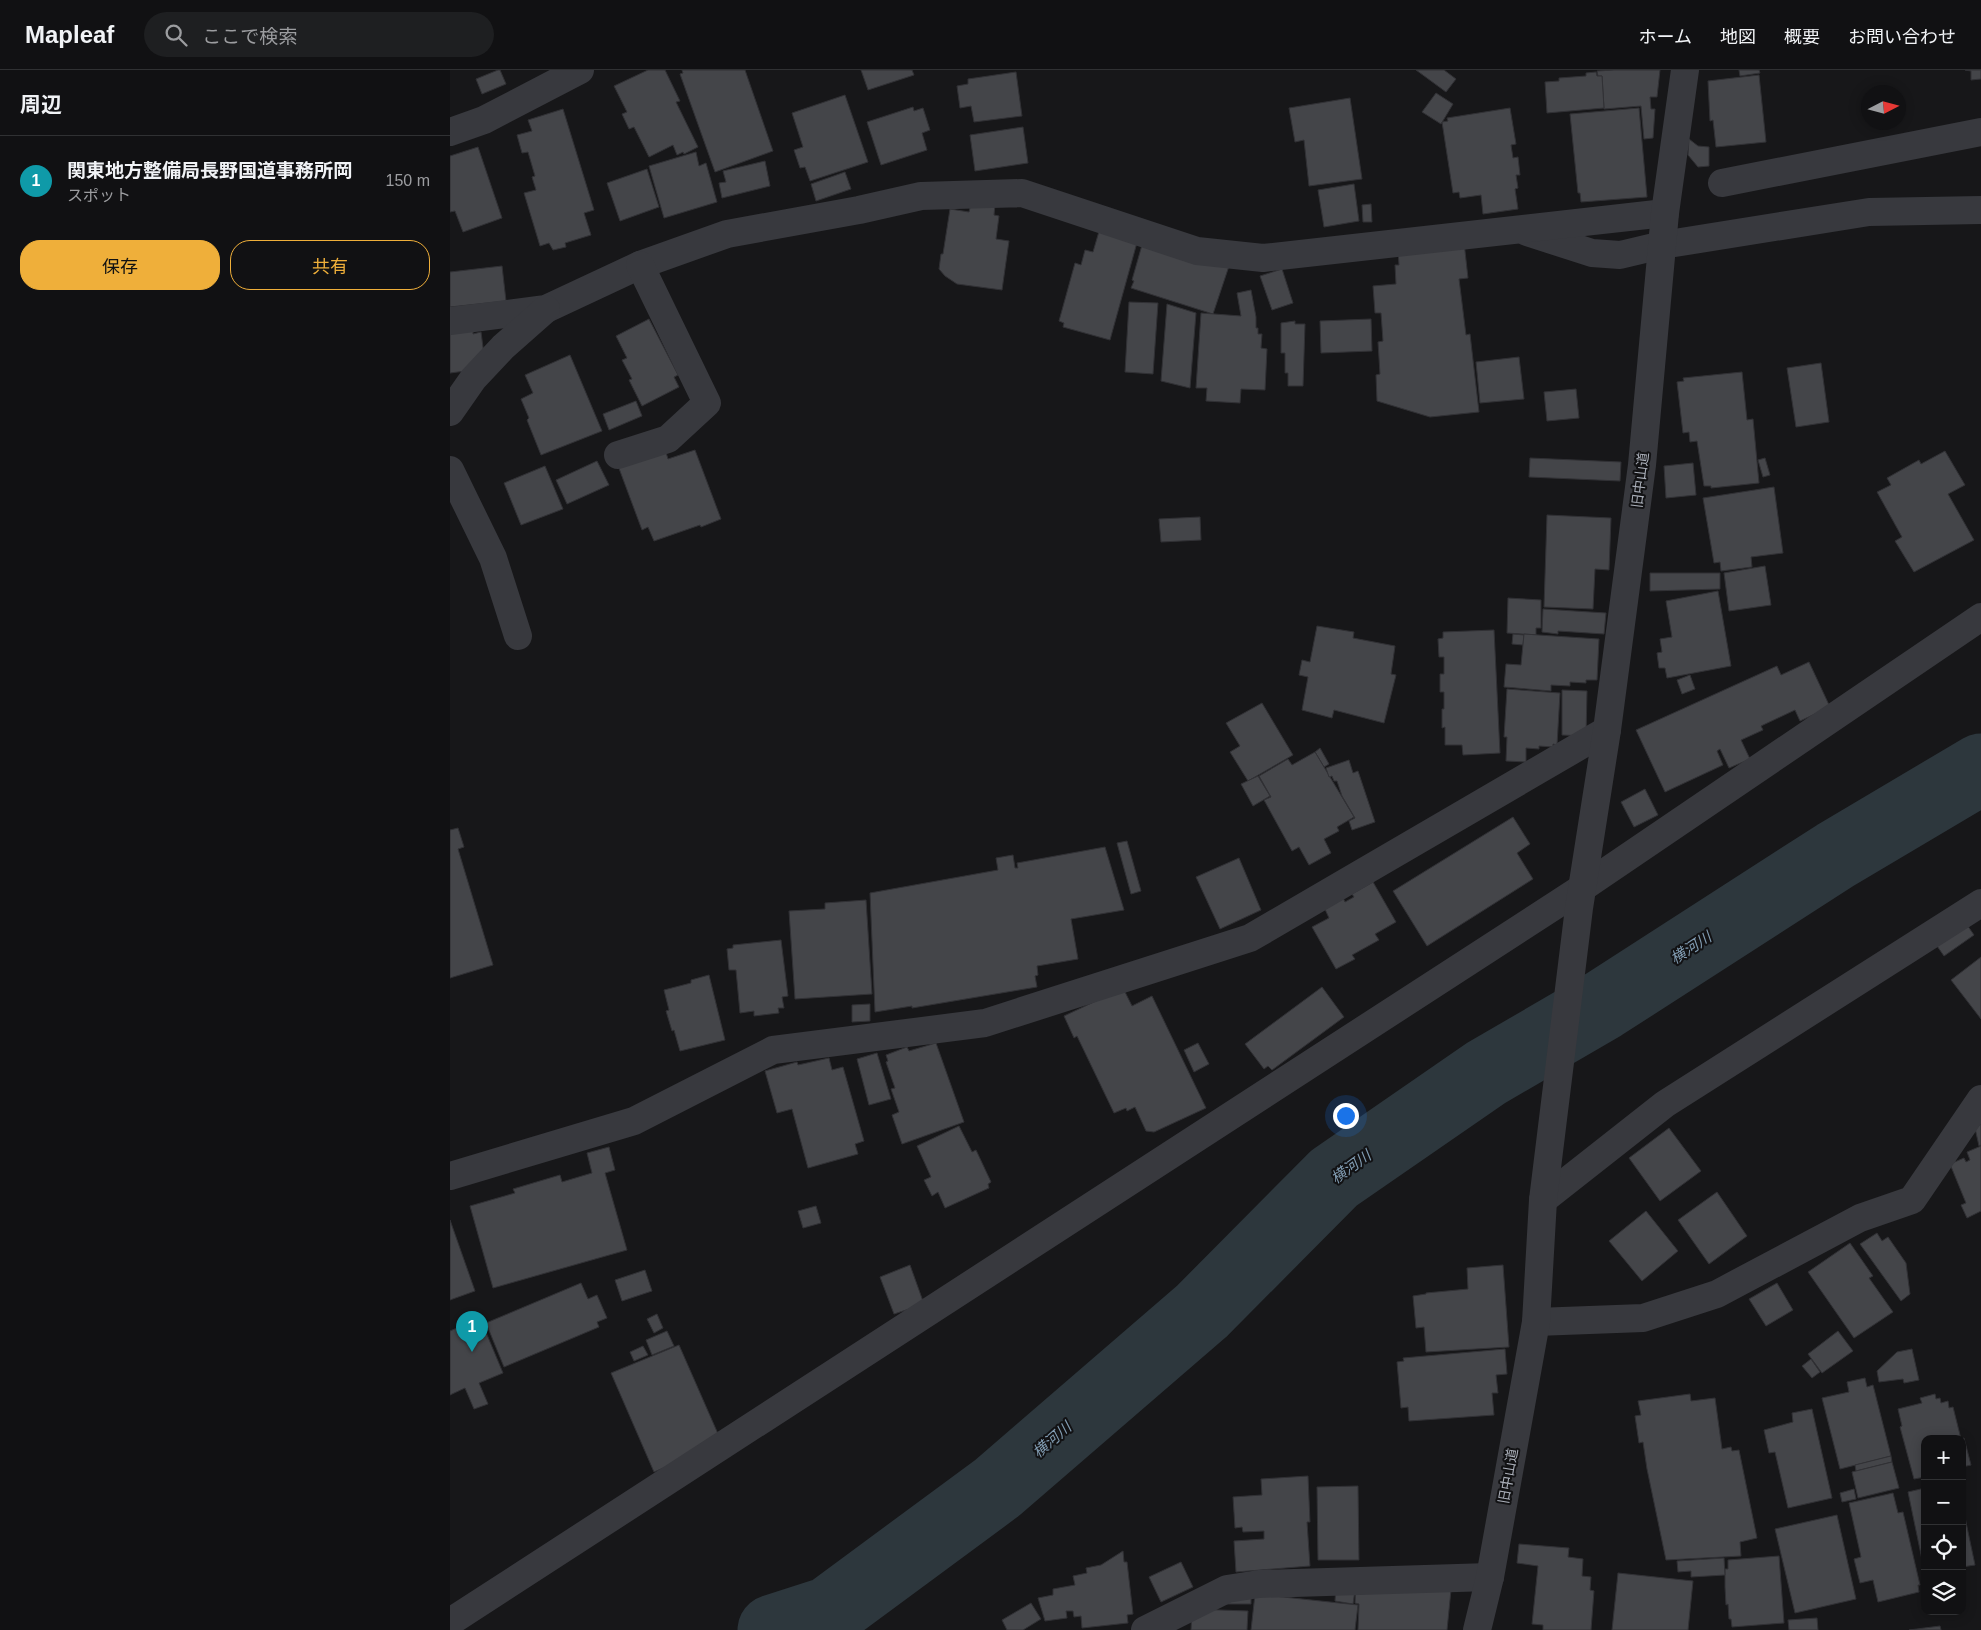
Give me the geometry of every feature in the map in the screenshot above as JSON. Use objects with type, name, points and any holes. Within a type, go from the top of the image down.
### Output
[{"type":"street","points":[[450,132],[484,120],[580,70]]},
{"type":"street","name":"旧中山道","points":[[1477,1630],[1490,1577],[1536,1322],[1545,1190],[1581,898],[1608,730],[1642,465],[1665,213],[1685,70]]},
{"type":"street","points":[[1722,183],[1981,132]]},
{"type":"street","points":[[450,412],[472,379],[546,309],[640,265],[727,234],[859,210],[921,196],[1022,193],[1197,251],[1263,258],[1665,213]]},
{"type":"street","points":[[1518,229],[1592,252],[1620,256],[1662,245],[1869,212],[1981,210]]},
{"type":"street","points":[[618,455],[668,439],[708,403],[640,265]]},
{"type":"street","points":[[450,321],[546,309]]},
{"type":"street","points":[[450,470],[493,558],[518,636]]},
{"type":"street","points":[[450,1622],[1581,898],[1981,617]]},
{"type":"street","points":[[450,1176],[634,1121],[773,1050],[985,1023],[1250,938],[1608,730]]},
{"type":"street","points":[[1545,1190],[1665,1104],[1981,903]]},
{"type":"street","points":[[1536,1322],[1643,1318],[1717,1294],[1860,1218],[1912,1200],[1981,1099]]},
{"type":"street","points":[[1145,1630],[1227,1589],[1259,1584],[1490,1577]]},
{"type":"building","points":[[500,70],[506,84],[482,94],[476,79]]},
{"type":"building","points":[[648,70],[665,70],[680,101],[676,102],[698,147],[684,154],[683,152],[677,155],[673,145],[649,157],[634,127],[629,129],[622,114],[627,112],[614,86]]},
{"type":"building","points":[[682,70],[745,70],[773,151],[715,172],[680,74],[683,73]]},
{"type":"building","points":[[861,70],[912,70],[914,75],[868,90]]},
{"type":"building","points":[[1416,70],[1444,70],[1456,79],[1446,92]]},
{"type":"building","points":[[1660,70],[1657,97],[1650,97],[1651,109],[1655,109],[1653,138],[1644,139],[1641,106],[1604,109],[1602,76],[1598,76],[1597,71]]},
{"type":"building","points":[[1739,70],[1759,70],[1760,73],[1740,76]]},
{"type":"building","points":[[1965,70],[1981,70],[1981,79],[1971,80],[1971,71]]},
{"type":"building","points":[[1016,72],[1022,116],[974,122],[971,106],[960,108],[957,86],[968,84],[968,79]]},
{"type":"building","points":[[1596,72],[1597,76],[1602,76],[1604,108],[1547,113],[1545,82],[1559,81],[1559,78],[1586,76],[1586,73]]},
{"type":"building","points":[[1759,75],[1766,142],[1716,147],[1713,120],[1710,121],[1708,81]]},
{"type":"building","points":[[1436,93],[1453,104],[1441,124],[1422,112]]},
{"type":"building","points":[[845,95],[868,162],[810,181],[805,167],[800,168],[794,150],[803,147],[792,113]]},
{"type":"building","points":[[1350,98],[1362,179],[1309,186],[1304,140],[1295,142],[1289,108]]},
{"type":"building","points":[[913,107],[914,111],[923,108],[930,130],[922,133],[927,150],[881,165],[867,122]]},
{"type":"building","points":[[1510,108],[1516,144],[1511,145],[1513,158],[1518,157],[1520,175],[1516,175],[1518,188],[1515,189],[1518,209],[1483,214],[1481,195],[1460,198],[1459,192],[1453,193],[1442,122],[1448,121],[1447,118]]},
{"type":"building","points":[[1639,108],[1647,197],[1581,202],[1580,193],[1578,193],[1570,114]]},
{"type":"building","points":[[563,109],[594,210],[584,213],[591,235],[565,243],[566,247],[553,250],[549,243],[540,246],[524,193],[536,190],[532,177],[535,176],[528,152],[522,153],[517,135],[532,131],[528,120]]},
{"type":"building","points":[[1023,127],[1028,163],[975,171],[970,135]]},
{"type":"building","points":[[1689,139],[1698,146],[1709,147],[1709,166],[1698,167],[1688,155]]},
{"type":"building","points":[[478,147],[502,218],[463,232],[455,211],[450,212],[450,156]]},
{"type":"building","points":[[696,152],[699,166],[706,163],[717,202],[664,218],[649,166]]},
{"type":"building","points":[[765,161],[770,186],[722,198],[719,183],[726,182],[723,171]]},
{"type":"building","points":[[647,169],[659,207],[620,221],[607,183]]},
{"type":"building","points":[[845,172],[851,189],[816,201],[811,184]]},
{"type":"building","points":[[1354,184],[1359,221],[1324,227],[1318,190]]},
{"type":"building","points":[[971,204],[995,204],[994,215],[999,216],[996,239],[1009,241],[1002,290],[957,284],[945,276],[939,269],[950,209],[969,212]]},
{"type":"building","points":[[1371,204],[1372,222],[1363,222],[1362,205]]},
{"type":"building","points":[[1100,228],[1138,239],[1110,340],[1063,327],[1064,323],[1059,321],[1075,263],[1081,265],[1085,250],[1093,252]]},
{"type":"building","points":[[1464,242],[1468,278],[1459,279],[1466,335],[1470,334],[1479,412],[1430,417],[1377,401],[1376,375],[1380,374],[1378,342],[1383,341],[1381,313],[1375,313],[1373,286],[1396,284],[1395,265],[1399,265],[1398,250]]},
{"type":"building","points":[[1142,245],[1230,263],[1213,314],[1131,288]]},
{"type":"building","points":[[502,266],[506,301],[450,307],[450,272]]},
{"type":"building","points":[[1282,269],[1293,303],[1272,310],[1260,276]]},
{"type":"building","points":[[1251,290],[1256,328],[1258,328],[1258,334],[1262,334],[1261,348],[1267,349],[1265,390],[1241,389],[1240,403],[1206,401],[1207,388],[1196,388],[1201,313],[1241,316],[1237,293]]},
{"type":"building","points":[[1129,302],[1158,303],[1153,374],[1125,372]]},
{"type":"building","points":[[1167,304],[1196,313],[1190,388],[1161,381]]},
{"type":"building","points":[[649,319],[678,375],[674,377],[679,387],[642,406],[629,380],[632,379],[622,360],[627,358],[616,336]]},
{"type":"building","points":[[1371,319],[1372,351],[1321,353],[1320,321]]},
{"type":"building","points":[[1295,321],[1295,324],[1305,324],[1303,386],[1288,386],[1288,373],[1285,373],[1285,353],[1281,353],[1281,323]]},
{"type":"building","points":[[473,330],[473,334],[481,332],[484,355],[473,370],[450,373],[450,333]]},
{"type":"building","points":[[570,355],[602,431],[541,455],[521,399],[533,393],[525,375]]},
{"type":"building","points":[[1519,357],[1524,399],[1480,403],[1476,362]]},
{"type":"building","points":[[1821,363],[1829,422],[1796,427],[1787,368]]},
{"type":"building","points":[[1742,372],[1747,420],[1753,419],[1759,483],[1711,488],[1711,486],[1704,486],[1697,441],[1690,442],[1689,432],[1683,433],[1677,382],[1684,381],[1683,378]]},
{"type":"building","points":[[1576,389],[1579,418],[1547,421],[1544,392]]},
{"type":"building","points":[[636,401],[642,416],[609,430],[603,414]]},
{"type":"building","points":[[663,443],[668,459],[695,450],[721,519],[654,541],[648,527],[642,530],[617,463]]},
{"type":"building","points":[[1945,451],[1965,485],[1948,494],[1974,540],[1914,572],[1895,541],[1902,537],[1877,492],[1891,485],[1887,478],[1919,460],[1921,464]]},
{"type":"building","points":[[1530,458],[1621,462],[1620,481],[1529,477]]},
{"type":"building","points":[[1765,458],[1770,475],[1763,477],[1758,460]]},
{"type":"building","points":[[597,461],[609,485],[567,504],[556,480]]},
{"type":"building","points":[[1693,463],[1696,495],[1666,498],[1664,466]]},
{"type":"building","points":[[545,466],[563,509],[521,525],[504,483]]},
{"type":"building","points":[[1774,487],[1783,553],[1751,557],[1752,567],[1721,571],[1720,562],[1714,563],[1703,498]]},
{"type":"building","points":[[1547,515],[1611,518],[1609,570],[1595,569],[1593,609],[1544,607]]},
{"type":"building","points":[[1200,517],[1201,540],[1161,542],[1159,519]]},
{"type":"building","points":[[1765,566],[1771,605],[1729,611],[1724,573]]},
{"type":"building","points":[[1650,573],[1720,573],[1720,589],[1650,591]]},
{"type":"building","points":[[1718,591],[1731,666],[1667,678],[1665,668],[1659,668],[1657,653],[1662,652],[1660,639],[1672,637],[1666,601]]},
{"type":"building","points":[[1508,598],[1541,600],[1541,628],[1536,628],[1536,635],[1507,633]]},
{"type":"building","points":[[1543,609],[1606,613],[1604,634],[1558,631],[1558,634],[1542,632]]},
{"type":"building","points":[[1317,626],[1354,632],[1353,638],[1395,646],[1391,674],[1396,675],[1384,723],[1334,710],[1332,718],[1302,710],[1308,677],[1299,675],[1302,660],[1310,662]]},
{"type":"building","points":[[1494,630],[1500,753],[1463,755],[1462,745],[1445,745],[1445,727],[1442,728],[1444,692],[1440,692],[1440,674],[1444,674],[1444,657],[1439,657],[1438,639],[1443,638],[1443,632]]},
{"type":"building","points":[[1513,634],[1524,635],[1523,645],[1512,644]]},
{"type":"building","points":[[1524,634],[1599,639],[1597,680],[1586,680],[1586,683],[1570,682],[1570,686],[1551,685],[1551,691],[1504,687],[1506,664],[1521,665]]},
{"type":"building","points":[[1809,662],[1830,707],[1800,721],[1795,710],[1761,726],[1763,730],[1741,740],[1750,759],[1729,768],[1720,749],[1717,751],[1723,765],[1665,792],[1636,730],[1777,666],[1781,675]]},
{"type":"building","points":[[1690,675],[1695,689],[1682,694],[1677,680]]},
{"type":"building","points":[[1507,689],[1560,693],[1557,745],[1553,744],[1553,747],[1539,746],[1539,749],[1526,748],[1526,762],[1506,761],[1507,737],[1504,737]]},
{"type":"building","points":[[1562,690],[1587,691],[1586,736],[1562,735]]},
{"type":"building","points":[[1262,703],[1293,755],[1248,781],[1230,752],[1240,746],[1226,723]]},
{"type":"building","points":[[1320,748],[1329,764],[1324,767],[1315,752]]},
{"type":"building","points":[[1315,752],[1354,817],[1337,827],[1339,831],[1324,839],[1331,853],[1309,865],[1299,847],[1292,851],[1264,800],[1271,797],[1259,776],[1288,759],[1292,765]]},
{"type":"building","points":[[1349,760],[1353,773],[1358,771],[1375,822],[1352,830],[1349,821],[1355,818],[1342,796],[1337,781],[1334,781],[1332,776],[1329,777],[1326,768]]},
{"type":"building","points":[[1258,776],[1270,796],[1253,806],[1241,784]]},
{"type":"building","points":[[1645,789],[1658,815],[1634,827],[1621,802]]},
{"type":"building","points":[[1513,817],[1530,844],[1517,853],[1533,879],[1427,946],[1393,891]]},
{"type":"building","points":[[458,828],[464,847],[458,849],[493,965],[450,978],[450,830]]},
{"type":"building","points":[[1127,841],[1141,891],[1131,894],[1117,843]]},
{"type":"building","points":[[1105,847],[1124,910],[1071,919],[1078,959],[1037,966],[1038,975],[1035,976],[1037,987],[912,1008],[912,1006],[875,1012],[870,893],[998,870],[996,858],[1013,855],[1015,868],[1018,868],[1017,863]]},
{"type":"building","points":[[1239,858],[1261,910],[1220,929],[1196,877]]},
{"type":"building","points":[[1373,882],[1396,922],[1375,934],[1379,940],[1352,955],[1355,959],[1336,969],[1312,927],[1329,918],[1324,907],[1343,898],[1345,902],[1354,897],[1352,894]]},
{"type":"building","points":[[866,900],[872,994],[795,999],[789,911],[825,909],[825,903]]},
{"type":"building","points":[[1965,922],[1974,935],[1944,956],[1935,943]]},
{"type":"building","points":[[781,940],[788,996],[782,997],[784,1008],[778,1008],[779,1013],[754,1016],[754,1011],[740,1013],[736,970],[729,970],[727,949],[733,948],[733,945]]},
{"type":"building","points":[[1981,957],[1981,1019],[1951,980]]},
{"type":"building","points":[[709,975],[725,1040],[680,1051],[666,1011],[669,1010],[664,990],[691,983],[691,980]]},
{"type":"building","points":[[1322,987],[1344,1017],[1272,1070],[1268,1066],[1264,1069],[1245,1044]]},
{"type":"building","points":[[1125,992],[1132,1006],[1152,996],[1206,1108],[1154,1132],[1146,1131],[1135,1107],[1127,1111],[1126,1108],[1114,1113],[1077,1036],[1074,1038],[1064,1016],[1113,993]]},
{"type":"building","points":[[870,1004],[870,1021],[852,1022],[852,1005]]},
{"type":"building","points":[[936,1043],[964,1122],[902,1144],[892,1115],[899,1112],[891,1089],[895,1088],[886,1062],[888,1061],[886,1055],[907,1047],[909,1051]]},
{"type":"building","points":[[1198,1043],[1209,1064],[1194,1072],[1184,1050]]},
{"type":"building","points":[[877,1053],[891,1099],[869,1105],[857,1059]]},
{"type":"building","points":[[829,1058],[832,1070],[843,1067],[864,1141],[855,1144],[858,1154],[808,1168],[792,1109],[777,1113],[765,1071],[797,1062],[798,1065]]},
{"type":"building","points":[[1981,1124],[1981,1145],[1979,1146],[1975,1128]]},
{"type":"building","points":[[959,1126],[972,1152],[976,1150],[991,1182],[988,1184],[989,1188],[945,1208],[938,1192],[932,1196],[924,1180],[931,1177],[917,1146]]},
{"type":"building","points":[[1669,1128],[1701,1171],[1660,1201],[1629,1158]]},
{"type":"building","points":[[1981,1146],[1981,1211],[1967,1218],[1961,1205],[1966,1203],[1950,1164],[1964,1158],[1966,1162],[1970,1160],[1967,1152]]},
{"type":"building","points":[[609,1147],[615,1170],[605,1173],[627,1250],[493,1288],[470,1206],[515,1193],[513,1189],[560,1175],[562,1182],[592,1173],[587,1153]]},
{"type":"building","points":[[1717,1192],[1747,1236],[1709,1264],[1678,1220]]},
{"type":"building","points":[[816,1206],[821,1223],[803,1228],[798,1211]]},
{"type":"building","points":[[1646,1211],[1678,1251],[1642,1281],[1609,1241]]},
{"type":"building","points":[[450,1220],[475,1291],[450,1300]]},
{"type":"building","points":[[1877,1233],[1882,1241],[1888,1237],[1906,1263],[1910,1294],[1901,1301],[1860,1244]]},
{"type":"building","points":[[1850,1243],[1873,1276],[1869,1278],[1893,1312],[1854,1338],[1808,1272]]},
{"type":"building","points":[[910,1265],[924,1304],[894,1314],[880,1277]]},
{"type":"building","points":[[1503,1265],[1509,1347],[1426,1352],[1424,1327],[1416,1328],[1413,1296],[1468,1289],[1467,1268]]},
{"type":"building","points":[[645,1270],[652,1291],[622,1301],[615,1280]]},
{"type":"building","points":[[581,1283],[588,1299],[597,1295],[607,1318],[597,1322],[599,1327],[504,1367],[486,1323]]},
{"type":"building","points":[[1777,1283],[1793,1310],[1766,1326],[1749,1299]]},
{"type":"building","points":[[657,1314],[663,1328],[654,1333],[647,1319]]},
{"type":"building","points":[[480,1318],[503,1373],[479,1383],[488,1404],[474,1409],[465,1388],[450,1395],[450,1331]]},
{"type":"building","points":[[667,1331],[674,1346],[652,1355],[646,1340]]},
{"type":"building","points":[[1838,1331],[1853,1351],[1822,1373],[1808,1354]]},
{"type":"building","points":[[679,1345],[722,1443],[654,1472],[611,1373]]},
{"type":"building","points":[[643,1346],[648,1355],[634,1361],[630,1352]]},
{"type":"building","points":[[1505,1349],[1507,1374],[1496,1375],[1498,1393],[1492,1393],[1494,1415],[1409,1421],[1408,1407],[1401,1408],[1397,1362],[1404,1361],[1403,1358]]},
{"type":"building","points":[[1912,1349],[1919,1380],[1904,1383],[1903,1379],[1879,1382],[1877,1371],[1897,1352]]},
{"type":"building","points":[[1811,1359],[1820,1372],[1812,1378],[1802,1366]]},
{"type":"building","points":[[1865,1378],[1867,1387],[1873,1385],[1891,1456],[1840,1469],[1822,1398],[1849,1392],[1847,1382]]},
{"type":"building","points":[[1690,1394],[1691,1401],[1715,1398],[1722,1449],[1731,1447],[1732,1451],[1739,1450],[1757,1538],[1740,1542],[1741,1556],[1666,1560],[1643,1442],[1639,1443],[1635,1416],[1641,1415],[1638,1401]]},
{"type":"building","points":[[1935,1394],[1936,1399],[1940,1398],[1941,1403],[1948,1401],[1949,1408],[1953,1407],[1960,1435],[1921,1435],[1921,1478],[1914,1479],[1900,1427],[1902,1426],[1898,1409],[1922,1403],[1920,1398]]},
{"type":"building","points":[[1812,1409],[1832,1498],[1788,1508],[1775,1452],[1769,1453],[1764,1430],[1793,1422],[1792,1413]]},
{"type":"building","points":[[1966,1446],[1971,1465],[1966,1466]]},
{"type":"building","points":[[1891,1456],[1892,1462],[1856,1471],[1855,1465]]},
{"type":"building","points":[[1892,1462],[1899,1488],[1858,1498],[1852,1472]]},
{"type":"building","points":[[1308,1476],[1310,1522],[1307,1522],[1310,1566],[1236,1572],[1234,1541],[1264,1539],[1264,1531],[1243,1532],[1242,1527],[1235,1528],[1233,1497],[1262,1495],[1261,1479]]},
{"type":"building","points":[[1358,1486],[1359,1560],[1318,1560],[1317,1487]]},
{"type":"building","points":[[1854,1489],[1856,1499],[1842,1502],[1840,1493]]},
{"type":"building","points":[[1921,1489],[1921,1555],[1908,1492]]},
{"type":"building","points":[[1893,1493],[1898,1513],[1903,1512],[1920,1585],[1918,1585],[1919,1592],[1878,1602],[1873,1580],[1860,1583],[1854,1559],[1861,1557],[1849,1503]]},
{"type":"building","points":[[1837,1515],[1856,1599],[1795,1613],[1775,1529]]},
{"type":"building","points":[[1966,1522],[1975,1565],[1966,1566]]},
{"type":"building","points":[[1519,1544],[1569,1548],[1568,1557],[1583,1559],[1582,1576],[1591,1577],[1590,1590],[1594,1591],[1591,1630],[1543,1630],[1543,1625],[1532,1624],[1538,1566],[1517,1563]]},
{"type":"building","points":[[1123,1551],[1124,1562],[1127,1562],[1133,1614],[1127,1615],[1128,1623],[1082,1628],[1081,1616],[1074,1617],[1073,1611],[1066,1611],[1067,1618],[1045,1621],[1038,1598],[1053,1595],[1053,1589],[1075,1585],[1073,1576],[1087,1573],[1086,1568],[1101,1565]]},
{"type":"building","points":[[1779,1556],[1784,1623],[1732,1627],[1731,1619],[1729,1619],[1728,1604],[1726,1605],[1725,1569],[1728,1569],[1728,1560]]},
{"type":"building","points":[[1724,1558],[1725,1575],[1691,1577],[1691,1571],[1678,1572],[1677,1561]]},
{"type":"building","points":[[1181,1562],[1193,1587],[1161,1602],[1149,1577]]},
{"type":"building","points":[[1618,1573],[1693,1581],[1688,1630],[1612,1630]]},
{"type":"building","points":[[1356,1585],[1451,1590],[1447,1630],[1358,1630],[1359,1604],[1355,1603]]},
{"type":"building","points":[[1336,1587],[1355,1590],[1353,1604],[1335,1601]]},
{"type":"building","points":[[1251,1592],[1251,1604],[1211,1604]]},
{"type":"building","points":[[1255,1594],[1358,1605],[1355,1630],[1251,1630]]},
{"type":"building","points":[[1031,1603],[1041,1619],[1023,1630],[1007,1630],[1002,1620]]},
{"type":"building","points":[[1192,1609],[1248,1611],[1247,1630],[1191,1630]]},
{"type":"building","points":[[1817,1618],[1818,1630],[1789,1630],[1788,1620]]},
{"type":"building","points":[[1940,1626],[1941,1630],[1909,1630]]},
{"type":"waterway","name":"横河川","points":[[773,1630],[829,1612],[997,1488],[1202,1311],[1334,1178],[1486,1073],[1603,1005],[1836,855],[1981,769]]},
{"type":"place","name":"関東地方整備局長野国道事務所岡","points":[[472,1352]]}]
